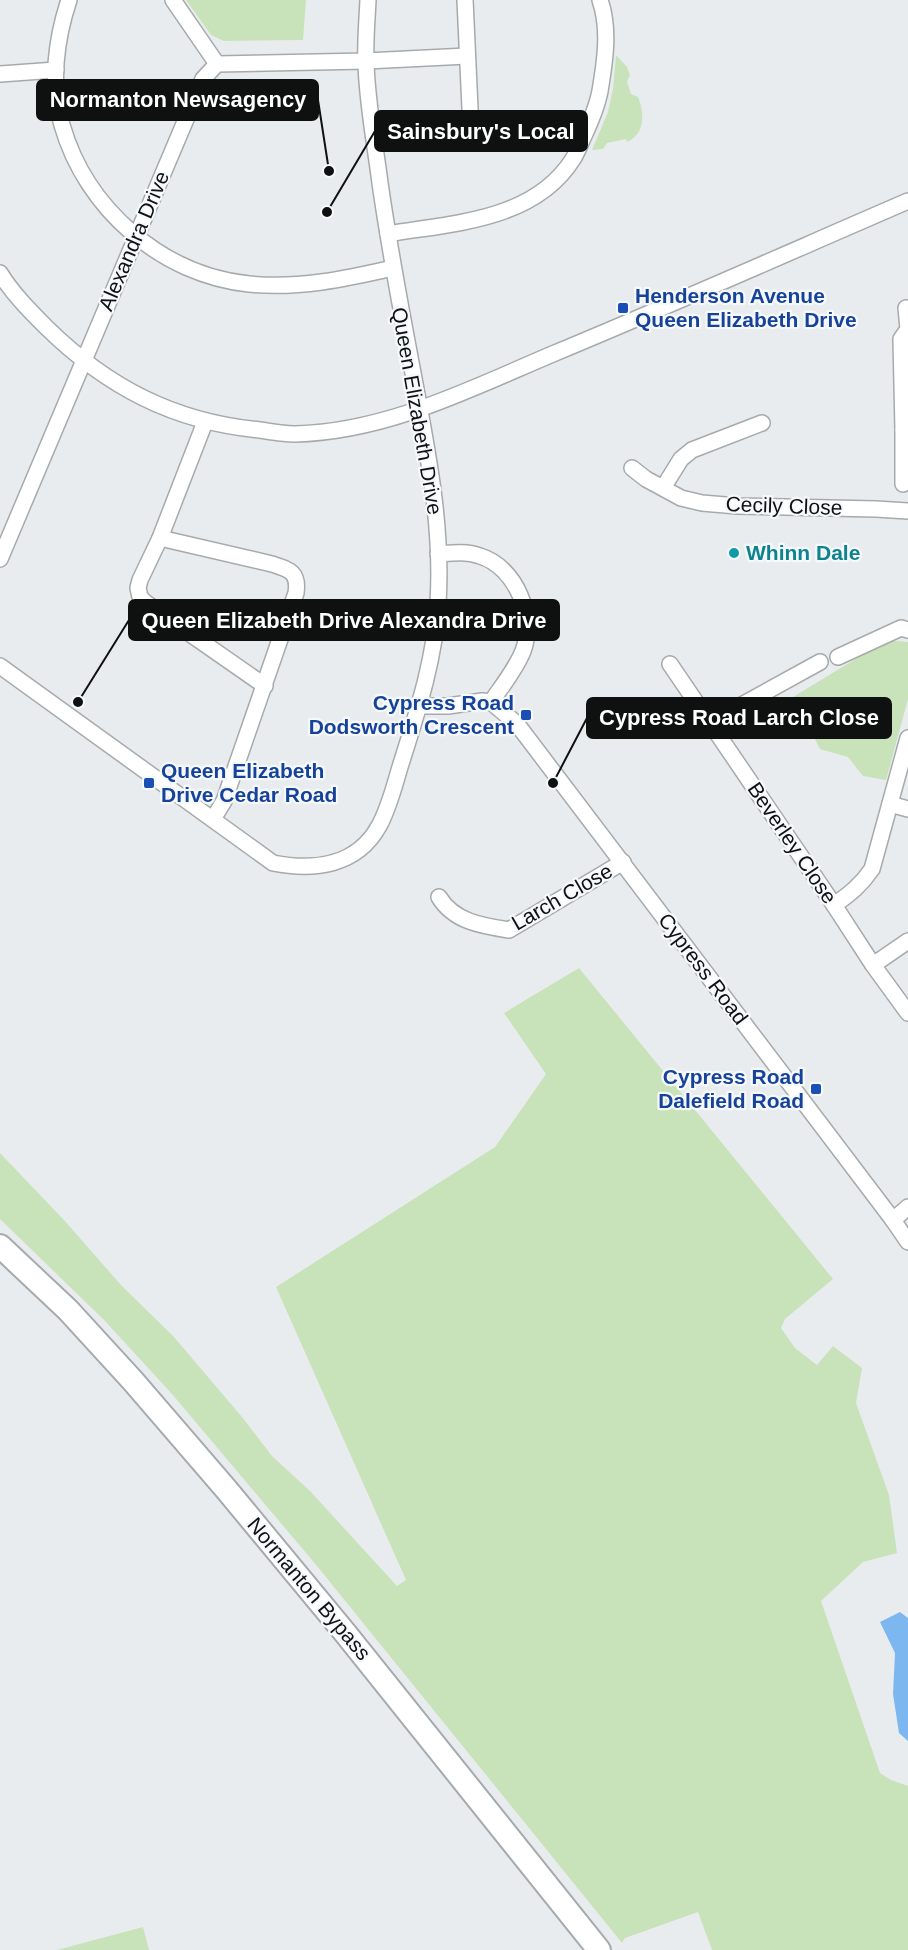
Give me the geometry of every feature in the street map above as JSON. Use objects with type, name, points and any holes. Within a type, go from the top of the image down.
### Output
[{"type":"main road","name":"Normanton Bypass","points":[[0,1246],[68,1310],[226,1489],[346,1634],[599,1950]]},
{"type":"street","points":[[69,0],[57,44],[57,96],[61,124],[71,151],[99,200],[136,236],[173,262],[208,276],[248,284],[314,283],[393,268]]},
{"type":"street","points":[[173,0],[217,64],[467,56]]},
{"type":"street","name":"Queen Elizabeth Drive","points":[[0,666],[273,862],[293,867],[312,867],[342,860],[372,838],[380,824],[419,706],[429,668],[438,604],[438,554],[436,511],[430,464],[393,268],[368,95],[366,61],[368,0]]},
{"type":"street","points":[[465,0],[471,130]]},
{"type":"street","points":[[388,234],[473,220],[504,212],[524,203],[561,174],[573,159],[598,100],[606,38],[606,22],[600,0]]},
{"type":"street","name":"Alexandra Drive","points":[[0,559],[203,79],[217,64]]},
{"type":"street","points":[[0,74],[56,70]]},
{"type":"street","points":[[0,273],[35,316],[58,338],[120,386],[162,407],[205,422],[243,429],[295,434],[340,429],[420,410],[649,314],[908,201]]},
{"type":"street","points":[[903,484],[905,430],[902,339],[908,329],[906,308]]},
{"type":"street","points":[[205,422],[160,538],[140,580],[138,588],[140,597],[265,686]]},
{"type":"street","points":[[663,488],[681,459],[692,450],[762,423]]},
{"type":"street","name":"Cecily Close","points":[[632,468],[681,498],[702,503],[908,511]]},
{"type":"street","points":[[160,538],[272,564],[286,569],[298,582],[297,593],[224,801],[213,819]]},
{"type":"street","points":[[419,706],[441,706],[482,700],[492,702],[523,650],[527,628],[524,604],[513,583],[499,566],[481,556],[462,552],[438,554]]},
{"type":"street","points":[[838,657],[901,628],[908,630]]},
{"type":"street","points":[[709,723],[820,662]]},
{"type":"street","name":"Beverley Close","points":[[670,664],[873,965],[908,1013]]},
{"type":"street","name":"Cypress Road","points":[[492,702],[517,724],[908,1242]]},
{"type":"street","points":[[834,905],[853,892],[872,869],[908,738]]},
{"type":"street","points":[[890,804],[908,809]]},
{"type":"street","name":"Larch Close","points":[[439,897],[444,906],[465,920],[477,925],[509,930],[622,862]]},
{"type":"street","points":[[873,965],[908,941]]},
{"type":"street","points":[[893,1220],[908,1207]]},
{"type":"green space","points":[[186,0],[306,0],[303,40],[224,41],[211,35]]},
{"type":"green space","points":[[616,55],[627,67],[630,75],[627,82],[631,94],[638,97],[642,110],[642,123],[637,134],[627,142],[626,139],[607,143],[603,149],[592,150],[608,112]]},
{"type":"green space","points":[[887,640],[908,642],[908,699],[886,780],[863,776],[848,757],[820,749],[793,697]]},
{"type":"green space","points":[[579,968],[833,1279],[785,1319],[781,1328],[795,1348],[817,1365],[833,1346],[862,1368],[856,1403],[889,1495],[897,1553],[863,1562],[821,1601],[880,1773],[908,1786],[908,1950],[712,1950],[698,1912],[625,1938],[622,1943],[317,1566],[172,1394],[104,1320],[0,1219],[0,1153],[64,1220],[121,1285],[174,1337],[272,1456],[310,1491],[397,1586],[406,1580],[276,1287],[495,1147],[546,1074],[504,1013]]},
{"type":"green space","points":[[143,1927],[149,1950],[57,1950]]},
{"type":"water","points":[[900,1612],[908,1618],[908,1741],[899,1733],[893,1694],[895,1653],[880,1622]]},
{"type":"place","name":"Normanton Newsagency","points":[[329,171]]},
{"type":"place","name":"Sainsbury's Local","points":[[327,212]]},
{"type":"place","name":"Henderson Avenue Queen Elizabeth Drive","points":[[623,308]]},
{"type":"place","name":"Whinn Dale","points":[[734,553]]},
{"type":"place","name":"Queen Elizabeth Drive Alexandra Drive","points":[[78,702]]},
{"type":"place","name":"Cypress Road Dodsworth Crescent","points":[[526,715]]},
{"type":"place","name":"Queen Elizabeth Drive Cedar Road","points":[[149,783]]},
{"type":"place","name":"Cypress Road Larch Close","points":[[553,783]]},
{"type":"place","name":"Cypress Road Dalefield Road","points":[[816,1089]]}]
